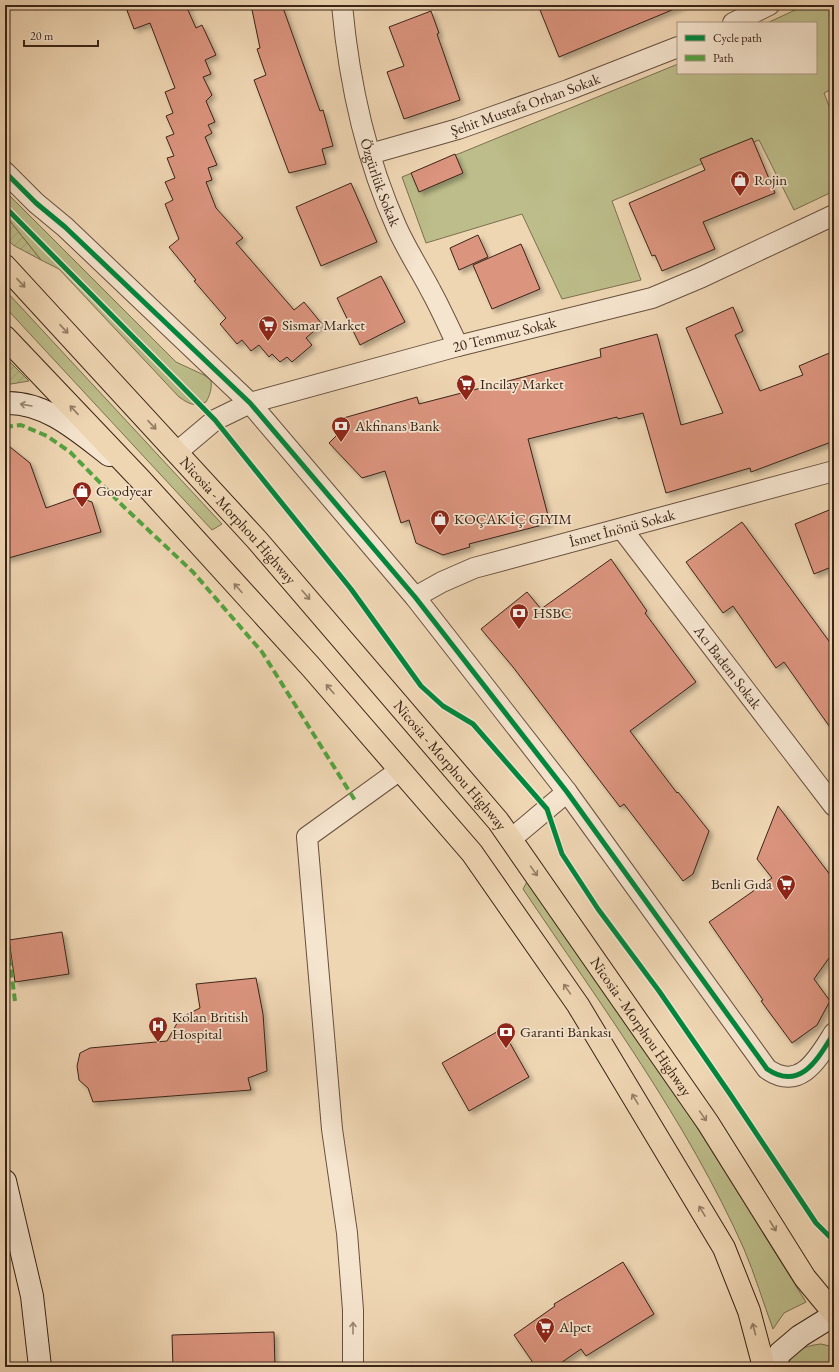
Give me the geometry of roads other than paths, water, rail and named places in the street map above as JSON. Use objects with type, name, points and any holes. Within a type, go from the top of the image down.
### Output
[{"type":"highway","name":"Nicosia - Morphou Highway","points":[[5,266],[257,540],[498,821],[708,1124],[805,1278],[834,1314]]},
{"type":"highway","points":[[5,337],[140,479],[311,668],[472,853],[582,1012],[724,1248],[749,1310],[764,1367]]},
{"type":"main road","points":[[5,403],[36,407],[68,424],[140,479]]},
{"type":"main road","points":[[5,1181],[32,1296],[40,1367]]},
{"type":"main road","points":[[774,1367],[780,1353],[800,1336],[834,1314]]},
{"type":"street","name":"Özgürlük Sokak","points":[[342,5],[344,34],[357,108],[376,174],[397,229],[458,346]]},
{"type":"street","points":[[735,22],[769,5]]},
{"type":"street","name":"Şehit Mustafa Orhan Sokak","points":[[370,154],[458,128],[568,90],[677,47]]},
{"type":"street","points":[[5,172],[36,203],[65,227],[250,402],[415,597],[567,792],[767,1069],[783,1077],[797,1075],[806,1071],[815,1062],[834,1033]]},
{"type":"street","name":"20 Temmuz Sokak","points":[[177,452],[215,420],[250,402],[458,346],[652,298],[702,277],[834,215]]},
{"type":"street","name":"İsmet İnönü Sokak","points":[[415,597],[442,582],[474,568],[834,471]]},
{"type":"street","name":"Acı Badem Sokak","points":[[622,529],[834,806]]},
{"type":"street","points":[[353,1367],[353,1310],[347,1233],[332,1129],[307,837],[400,770]]},
{"type":"street","points":[[511,839],[567,792]]},
{"type":"place","name":"Rojin","points":[[740,197]]},
{"type":"place","name":"Sismar Market","points":[[268,342]]},
{"type":"place","name":"Incilay Market","points":[[466,401]]},
{"type":"place","name":"Akfinans Bank","points":[[341,443]]},
{"type":"place","name":"Goodyear","points":[[82,508]]},
{"type":"place","name":"KOÇAK İÇ GIYIM","points":[[440,536]]},
{"type":"place","name":"HSBC","points":[[519,630]]},
{"type":"place","name":"Benli Gıda","points":[[786,901]]},
{"type":"place","name":"Kolan British Hospital","points":[[158,1043]]},
{"type":"place","name":"Garanti Bankası","points":[[506,1049]]},
{"type":"place","name":"Alpet","points":[[545,1344]]}]
